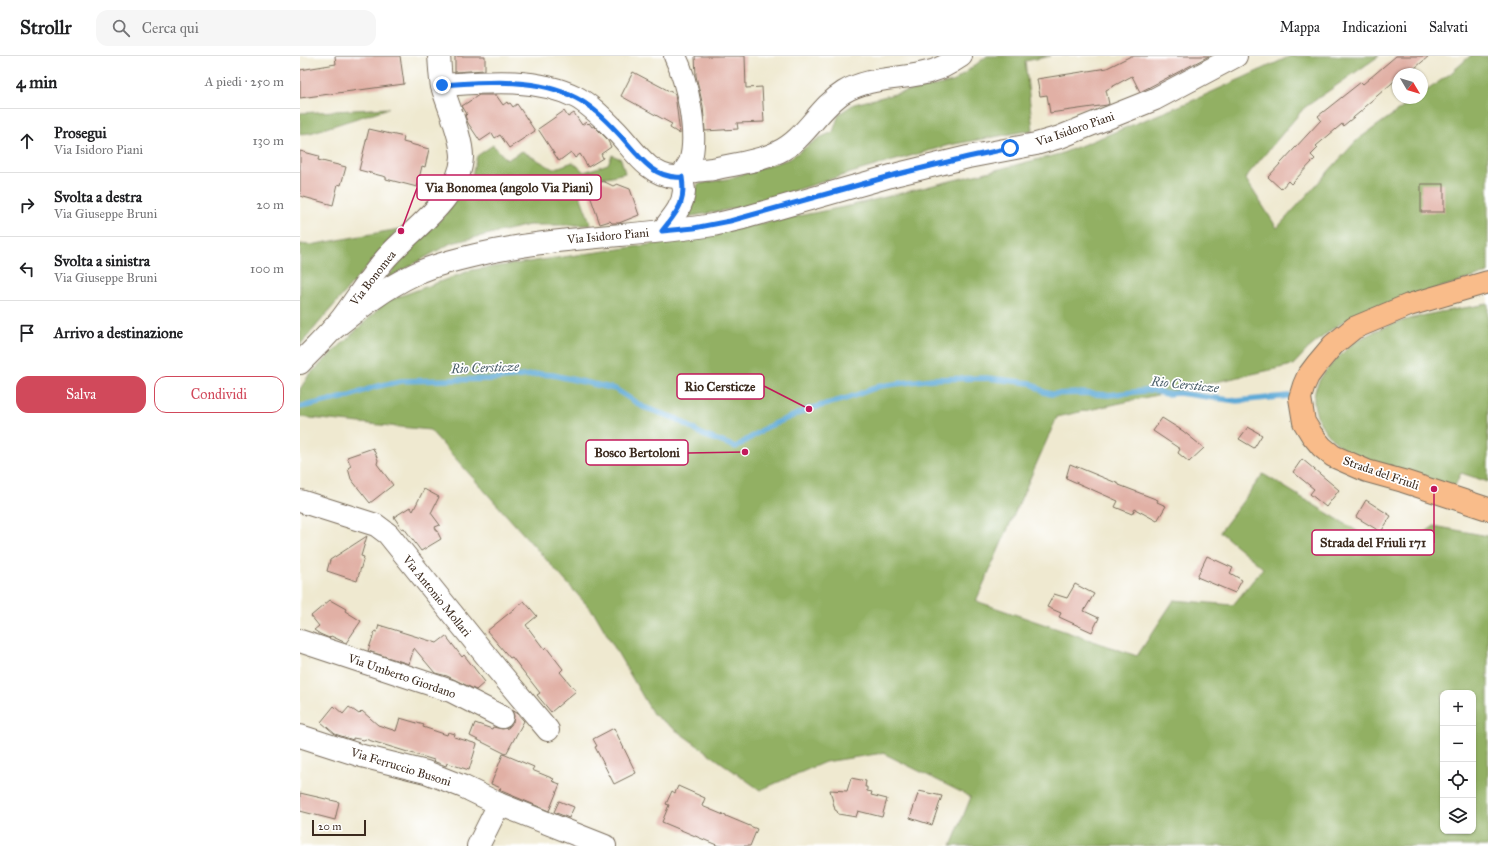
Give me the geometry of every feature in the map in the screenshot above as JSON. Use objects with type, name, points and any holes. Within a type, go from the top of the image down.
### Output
[{"type":"main road","name":"Strada del Friuli","points":[[1488,282],[1409,305],[1354,328],[1333,344],[1317,364],[1308,376],[1300,398],[1304,422],[1312,436],[1333,456],[1367,471],[1403,481],[1488,509]]},
{"type":"street","name":"Via Bonomea","points":[[300,363],[332,330],[386,258],[418,229],[436,210],[447,195],[457,177],[462,158],[461,151],[442,85],[439,56]]},
{"type":"street","points":[[662,231],[678,211],[682,200],[684,190],[682,177],[690,161],[692,148],[692,119],[682,73],[675,56]]},
{"type":"street","points":[[442,85],[478,82],[516,82],[555,90],[576,97],[603,119],[652,169],[663,176],[682,177],[693,172],[736,164],[777,153],[796,141],[834,98],[845,91],[879,80],[931,72],[946,66],[962,56]]},
{"type":"street","name":"Via Isidoro Piani","points":[[332,330],[368,302],[407,278],[444,263],[520,245],[694,228],[730,221],[898,174],[968,157],[1049,140],[1155,99],[1236,56]]},
{"type":"street","name":"Via Antonio Mollari","points":[[300,501],[376,525],[388,534],[548,730]]},
{"type":"street","name":"Via Umberto Giordano","points":[[300,641],[452,691],[502,717]]},
{"type":"street","name":"Via Ferruccio Busoni","points":[[300,736],[362,756],[426,772],[464,787],[499,804],[605,846]]},
{"type":"street","points":[[478,846],[499,804]]},
{"type":"green space","points":[[987,56],[1051,56],[1025,61],[1033,130],[949,145],[847,174],[743,207],[681,218],[693,203],[698,184],[727,179],[789,159],[819,138],[833,132],[839,114],[854,104],[953,82]]},
{"type":"green space","points":[[1291,56],[1379,56],[1304,108],[1245,178],[1277,228],[1357,140],[1408,104],[1428,104],[1428,90],[1451,73],[1470,56],[1488,56],[1488,273],[1360,312],[1332,329],[1308,349],[1293,365],[1057,417],[976,601],[1137,656],[1174,600],[1233,605],[1263,568],[1220,532],[1263,474],[1395,554],[1434,526],[1488,536],[1488,846],[951,846],[971,797],[883,753],[825,762],[760,790],[653,714],[595,614],[430,430],[300,417],[300,389],[309,375],[387,301],[472,270],[661,243],[849,206],[1060,154],[1194,100]]},
{"type":"green space","points":[[389,108],[310,133],[300,134],[300,113]]},
{"type":"green space","points":[[493,145],[507,160],[522,151],[553,169],[573,162],[584,172],[608,164],[612,155],[621,159],[625,173],[575,182],[591,225],[529,225],[451,243],[385,280],[412,248],[444,216],[472,175],[477,156]]},
{"type":"green space","points":[[399,229],[300,345],[300,244],[310,245]]},
{"type":"green space","points":[[1488,304],[1488,482],[1461,473],[1454,488],[1444,485],[1356,456],[1337,444],[1326,432],[1315,411],[1315,391],[1317,385],[1327,370],[1352,344],[1384,327],[1418,317]]},
{"type":"building","points":[[335,56],[400,56],[404,84],[300,98],[300,70],[336,64]]},
{"type":"building","points":[[455,56],[485,56],[485,70],[455,72]]},
{"type":"building","points":[[695,56],[745,56],[746,88],[762,87],[764,122],[737,123],[738,129],[705,131],[703,106],[696,76]]},
{"type":"building","points":[[1131,56],[1209,56],[1140,92],[1132,76],[1106,90],[1109,104],[1107,105],[1050,113],[1047,95],[1040,96],[1037,79],[1107,68]]},
{"type":"building","points":[[1396,56],[1429,56],[1415,68],[1392,68],[1392,83],[1364,107],[1365,108],[1343,126],[1342,124],[1316,146],[1318,148],[1311,155],[1315,159],[1291,184],[1288,181],[1281,189],[1268,177],[1321,120],[1318,116],[1361,82],[1363,84]]},
{"type":"building","points":[[633,72],[675,94],[680,134],[670,128],[672,124],[621,96]]},
{"type":"building","points":[[479,95],[496,95],[503,105],[507,102],[513,107],[517,104],[535,131],[509,148],[500,135],[495,138],[492,133],[480,141],[468,123],[465,116],[467,114],[462,106]]},
{"type":"building","points":[[564,111],[568,117],[574,113],[582,125],[586,122],[592,127],[594,126],[607,139],[611,147],[601,154],[603,158],[588,167],[580,154],[575,158],[571,152],[559,161],[538,129]]},
{"type":"building","points":[[369,129],[404,137],[403,142],[429,149],[425,167],[422,166],[417,187],[359,170]]},
{"type":"building","points":[[300,151],[319,156],[318,160],[346,167],[341,185],[338,184],[333,205],[300,196]]},
{"type":"building","points":[[603,181],[613,186],[617,184],[630,189],[639,215],[619,223],[612,223],[610,221],[600,224],[587,187]]},
{"type":"building","points":[[1421,184],[1444,184],[1444,212],[1421,212]]},
{"type":"building","points":[[1162,418],[1183,431],[1204,448],[1189,462],[1178,453],[1180,449],[1153,431]]},
{"type":"building","points":[[1248,427],[1262,435],[1254,448],[1239,439]]},
{"type":"building","points":[[373,448],[378,460],[377,464],[393,485],[370,503],[351,479],[348,468],[351,466],[347,457]]},
{"type":"building","points":[[1302,459],[1339,490],[1326,507],[1310,494],[1314,489],[1293,472]]},
{"type":"building","points":[[1070,464],[1158,500],[1157,502],[1166,506],[1157,521],[1135,509],[1132,514],[1115,507],[1118,501],[1066,478]]},
{"type":"building","points":[[424,489],[439,497],[431,513],[440,525],[435,527],[441,539],[421,551],[394,517],[410,507],[413,511]]},
{"type":"building","points":[[1366,500],[1391,516],[1381,532],[1356,517]]},
{"type":"building","points":[[367,536],[361,556],[364,557],[357,581],[327,571],[330,560]]},
{"type":"building","points":[[1207,556],[1233,568],[1230,573],[1242,580],[1235,593],[1197,577]]},
{"type":"building","points":[[1075,584],[1094,594],[1084,611],[1099,618],[1092,632],[1059,617],[1061,613],[1047,607],[1054,594],[1067,598]]},
{"type":"building","points":[[330,600],[346,609],[345,611],[361,621],[346,643],[331,636],[329,638],[314,630],[319,626],[311,616]]},
{"type":"building","points":[[524,601],[537,616],[526,625],[544,649],[546,647],[563,669],[560,672],[576,691],[551,712],[537,695],[540,693],[512,657],[510,658],[487,631]]},
{"type":"building","points":[[379,625],[437,643],[446,636],[462,657],[464,655],[485,682],[476,690],[447,676],[435,673],[414,648],[409,664],[368,651],[375,631],[377,632]]},
{"type":"building","points":[[334,706],[343,714],[349,707],[359,714],[362,711],[378,725],[396,731],[400,718],[424,725],[423,727],[447,735],[448,732],[455,734],[454,737],[477,744],[469,770],[447,763],[446,766],[433,761],[434,760],[365,739],[353,738],[353,740],[335,734],[321,722]]},
{"type":"building","points":[[512,710],[524,721],[506,754],[470,736],[475,723],[492,729],[493,727],[502,729],[508,728],[513,722],[514,716]]},
{"type":"building","points":[[614,728],[636,773],[614,784],[595,747],[597,746],[593,739]]},
{"type":"building","points":[[503,754],[534,767],[532,770],[554,779],[552,781],[560,784],[549,811],[499,790],[501,788],[491,784]]},
{"type":"building","points":[[851,778],[866,781],[865,787],[867,787],[867,791],[872,792],[871,795],[887,799],[882,817],[858,811],[856,817],[838,814],[835,810],[830,790],[847,791]]},
{"type":"building","points":[[678,786],[705,798],[702,806],[757,829],[750,846],[719,846],[662,822],[669,805],[666,804],[672,791],[675,793]]},
{"type":"building","points":[[919,791],[942,796],[932,825],[910,818]]},
{"type":"building","points":[[300,793],[339,802],[335,820],[300,811]]},
{"type":"building","points":[[559,801],[574,807],[569,818],[554,812]]},
{"type":"waterway","name":"Rio Cersticze","points":[[300,407],[350,396],[374,387],[401,381],[494,379],[540,374],[553,375],[615,389],[643,407],[677,419],[703,435],[736,447],[767,427],[809,409],[848,398],[880,386],[932,379],[987,378],[1031,383],[1044,392],[1051,394],[1081,393],[1108,395],[1152,390],[1166,394],[1179,393],[1237,401],[1289,396]]},
{"type":"place","name":"Via Bonomea (angolo Via Piani)","points":[[401,231]]},
{"type":"place","name":"Rio Cersticze","points":[[809,409]]},
{"type":"place","name":"Bosco Bertoloni","points":[[745,452]]},
{"type":"place","name":"Strada del Friuli 171","points":[[1434,489]]},
{"type":"route","points":[[442,85],[516,82],[536,85],[576,97],[618,133],[631,149],[652,169],[663,176],[682,177],[684,190],[678,211],[662,231],[694,228],[730,221],[859,184],[1010,148]]}]
